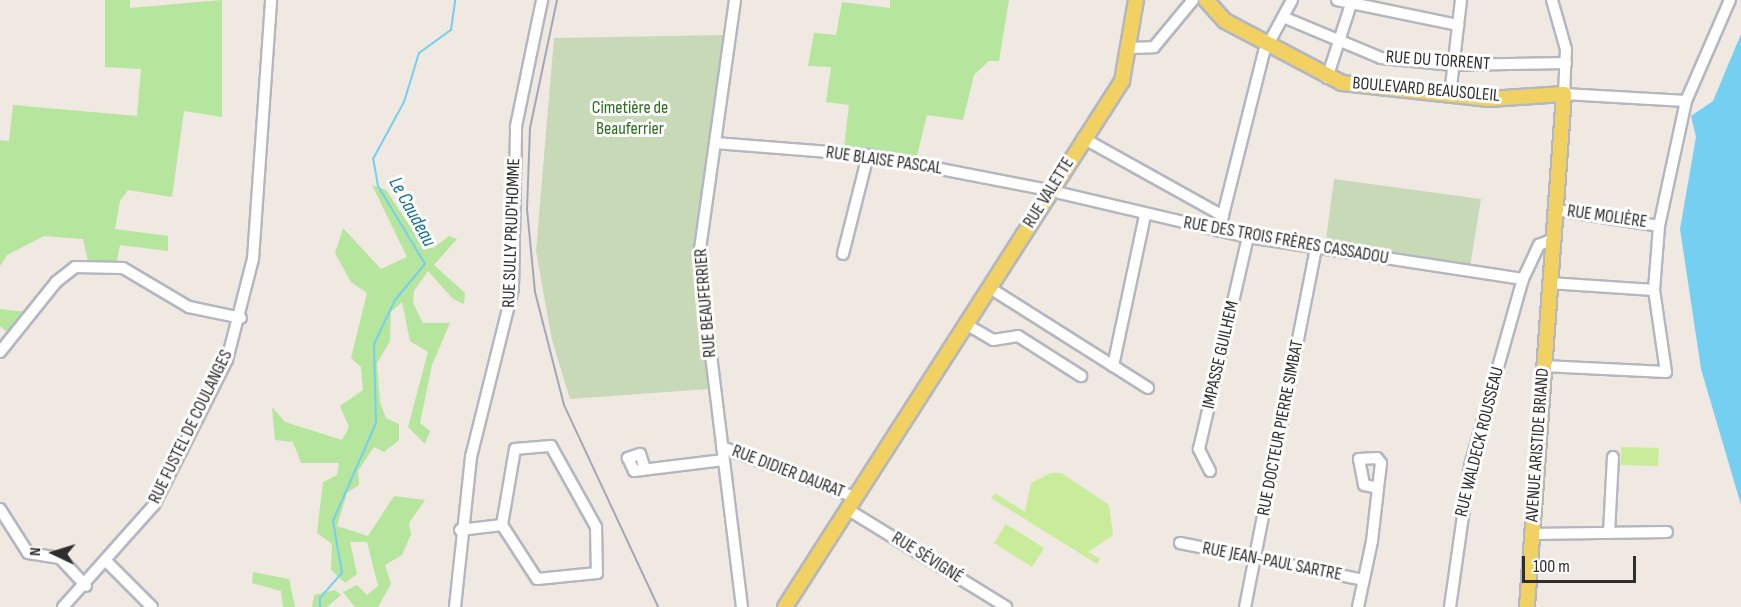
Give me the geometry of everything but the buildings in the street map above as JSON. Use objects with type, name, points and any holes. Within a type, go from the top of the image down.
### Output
[{"type":"main road","points":[[1130,48],[1136,0]]},
{"type":"main road","name":"BOULEVARD BEAUSOLEIL","points":[[1206,0],[1225,21],[1327,78],[1364,88],[1489,99],[1564,94]]},
{"type":"main road","name":"RUE VALETTE","points":[[921,397],[1083,138],[1122,81],[1130,48]]},
{"type":"main road","name":"AVENUE ARISTIDE BRIAND","points":[[1527,607],[1551,240],[1556,210],[1564,94]]},
{"type":"main road","name":"RUE VALETTE","points":[[785,607],[969,326],[978,306]]},
{"type":"street","name":"RUE FUSTEL DE COULANGES","points":[[63,607],[108,563],[171,474],[227,360],[241,318],[252,259],[271,0]]},
{"type":"street","name":"RUE SULLY PRUD'HOMME","points":[[455,607],[460,530],[471,457],[511,305],[516,126],[542,0]]},
{"type":"street","name":"RUE BEAUFERRIER","points":[[735,0],[699,257],[742,607]]},
{"type":"street","points":[[1130,48],[1154,47],[1193,0]]},
{"type":"street","points":[[1219,231],[1268,44],[1292,0]]},
{"type":"street","points":[[1337,0],[1458,25]]},
{"type":"street","points":[[1450,95],[1461,0]]},
{"type":"street","points":[[1552,0],[1566,63],[1564,94],[1686,101]]},
{"type":"street","points":[[1543,366],[1666,372],[1654,290],[1659,226],[1686,101],[1730,0]]},
{"type":"street","points":[[1327,78],[1351,4]]},
{"type":"street","name":"RUE DU TORRENT","points":[[1283,17],[1381,58],[1453,65],[1566,63]]},
{"type":"street","points":[[1083,138],[1223,216]]},
{"type":"street","name":"RUE BLAISE PASCAL","points":[[715,143],[868,155],[1051,191]]},
{"type":"street","points":[[843,254],[868,155]]},
{"type":"street","name":"RUE DES TROIS FRÈRES CASSADOU","points":[[1051,191],[1145,216],[1248,237],[1523,279]]},
{"type":"street","name":"RUE MOLIÈRE","points":[[1556,210],[1659,226]]},
{"type":"street","points":[[1113,366],[1145,216]]},
{"type":"street","name":"IMPASSE GUILHEM","points":[[1210,471],[1199,449],[1248,237]]},
{"type":"street","name":"RUE WALDECK ROUSSEAU","points":[[1450,607],[1470,466],[1523,279],[1539,245],[1551,240]]},
{"type":"street","name":"RUE DOCTEUR PIERRE SIMBAT","points":[[1245,607],[1316,248]]},
{"type":"street","points":[[0,352],[56,282],[75,267],[123,268],[189,307],[241,318]]},
{"type":"street","points":[[1549,283],[1654,290]]},
{"type":"street","points":[[990,288],[1148,388]]},
{"type":"street","points":[[969,326],[993,340],[1018,336],[1081,376]]},
{"type":"street","name":"RUE DIDIER DAURAT","points":[[722,447],[851,503]]},
{"type":"street","points":[[515,449],[557,449],[596,527],[597,573],[537,579],[502,525],[515,449]]},
{"type":"street","points":[[1609,533],[1613,457]]},
{"type":"street","points":[[645,469],[723,460]]},
{"type":"street","points":[[1358,607],[1378,488]]},
{"type":"street","name":"RUE SÉVIGNÉ","points":[[851,503],[1006,607]]},
{"type":"street","points":[[0,509],[28,553],[60,558],[86,586]]},
{"type":"street","points":[[460,530],[502,525]]},
{"type":"street","points":[[1532,534],[1667,532]]},
{"type":"street","name":"RUE JEAN-PAUL SARTRE","points":[[1180,543],[1364,580]]},
{"type":"street","points":[[108,563],[152,607]]},
{"type":"green space","points":[[105,0],[130,0],[130,8],[222,0],[222,117],[184,111],[172,197],[128,190],[120,201],[115,229],[168,236],[168,251],[120,245],[117,261],[88,261],[83,239],[44,236],[7,255],[0,266],[0,140],[9,141],[13,105],[137,116],[141,69],[105,67]]},
{"type":"green space","points":[[890,0],[1009,0],[999,61],[989,61],[974,75],[963,120],[927,115],[916,160],[844,148],[849,105],[826,102],[831,67],[808,66],[814,33],[836,35],[842,2],[890,8]]},
{"type":"green space","name":"Cimetière de Beauferrier","points":[[725,35],[693,252],[709,389],[570,399],[552,340],[536,251],[554,38]]},
{"type":"green space","points":[[1334,179],[1481,199],[1470,267],[1325,247]]},
{"type":"green space","points":[[372,185],[386,190],[423,246],[433,248],[449,236],[457,239],[434,265],[465,293],[464,304],[453,299],[428,271],[414,291],[413,303],[423,323],[450,323],[432,365],[420,423],[430,431],[425,444],[408,427],[428,352],[410,341],[402,302],[391,312],[390,341],[377,363],[380,402],[386,418],[399,424],[399,440],[384,452],[374,447],[358,471],[359,485],[347,493],[337,526],[368,536],[394,496],[425,500],[409,523],[411,534],[402,555],[385,565],[391,584],[378,607],[355,607],[343,592],[357,585],[367,595],[378,586],[367,542],[350,542],[357,574],[345,583],[331,570],[332,544],[317,533],[323,482],[337,475],[339,463],[301,463],[293,442],[275,440],[272,407],[285,422],[342,440],[349,427],[340,406],[363,390],[361,367],[351,358],[367,293],[351,282],[335,253],[343,228],[381,269],[407,257]]},
{"type":"green space","points":[[0,309],[26,312],[8,333],[0,326]]},
{"type":"green space","points":[[1621,447],[1659,448],[1658,466],[1621,465]]},
{"type":"green space","points":[[1051,473],[1061,473],[1109,505],[1113,535],[1088,552],[1100,559],[1097,564],[991,498],[995,493],[1025,512],[1031,483]]},
{"type":"green space","points":[[1006,524],[1044,548],[1032,567],[994,543]]},
{"type":"green space","points":[[253,572],[289,579],[295,607],[283,607],[281,591],[252,583]]},
{"type":"green space","points":[[335,590],[341,595],[327,607],[312,607],[314,595]]},
{"type":"water","points":[[1741,34],[1741,505],[1701,369],[1680,229],[1696,137],[1691,116],[1713,101]]},
{"type":"waterway","name":"Le Caudeau","points":[[320,607],[320,598],[342,573],[333,521],[376,423],[374,344],[395,300],[425,264],[378,186],[373,159],[404,102],[419,53],[451,30],[455,0]]},
{"type":"railway","points":[[557,0],[530,128],[527,209],[535,292],[564,405],[658,607]]}]
